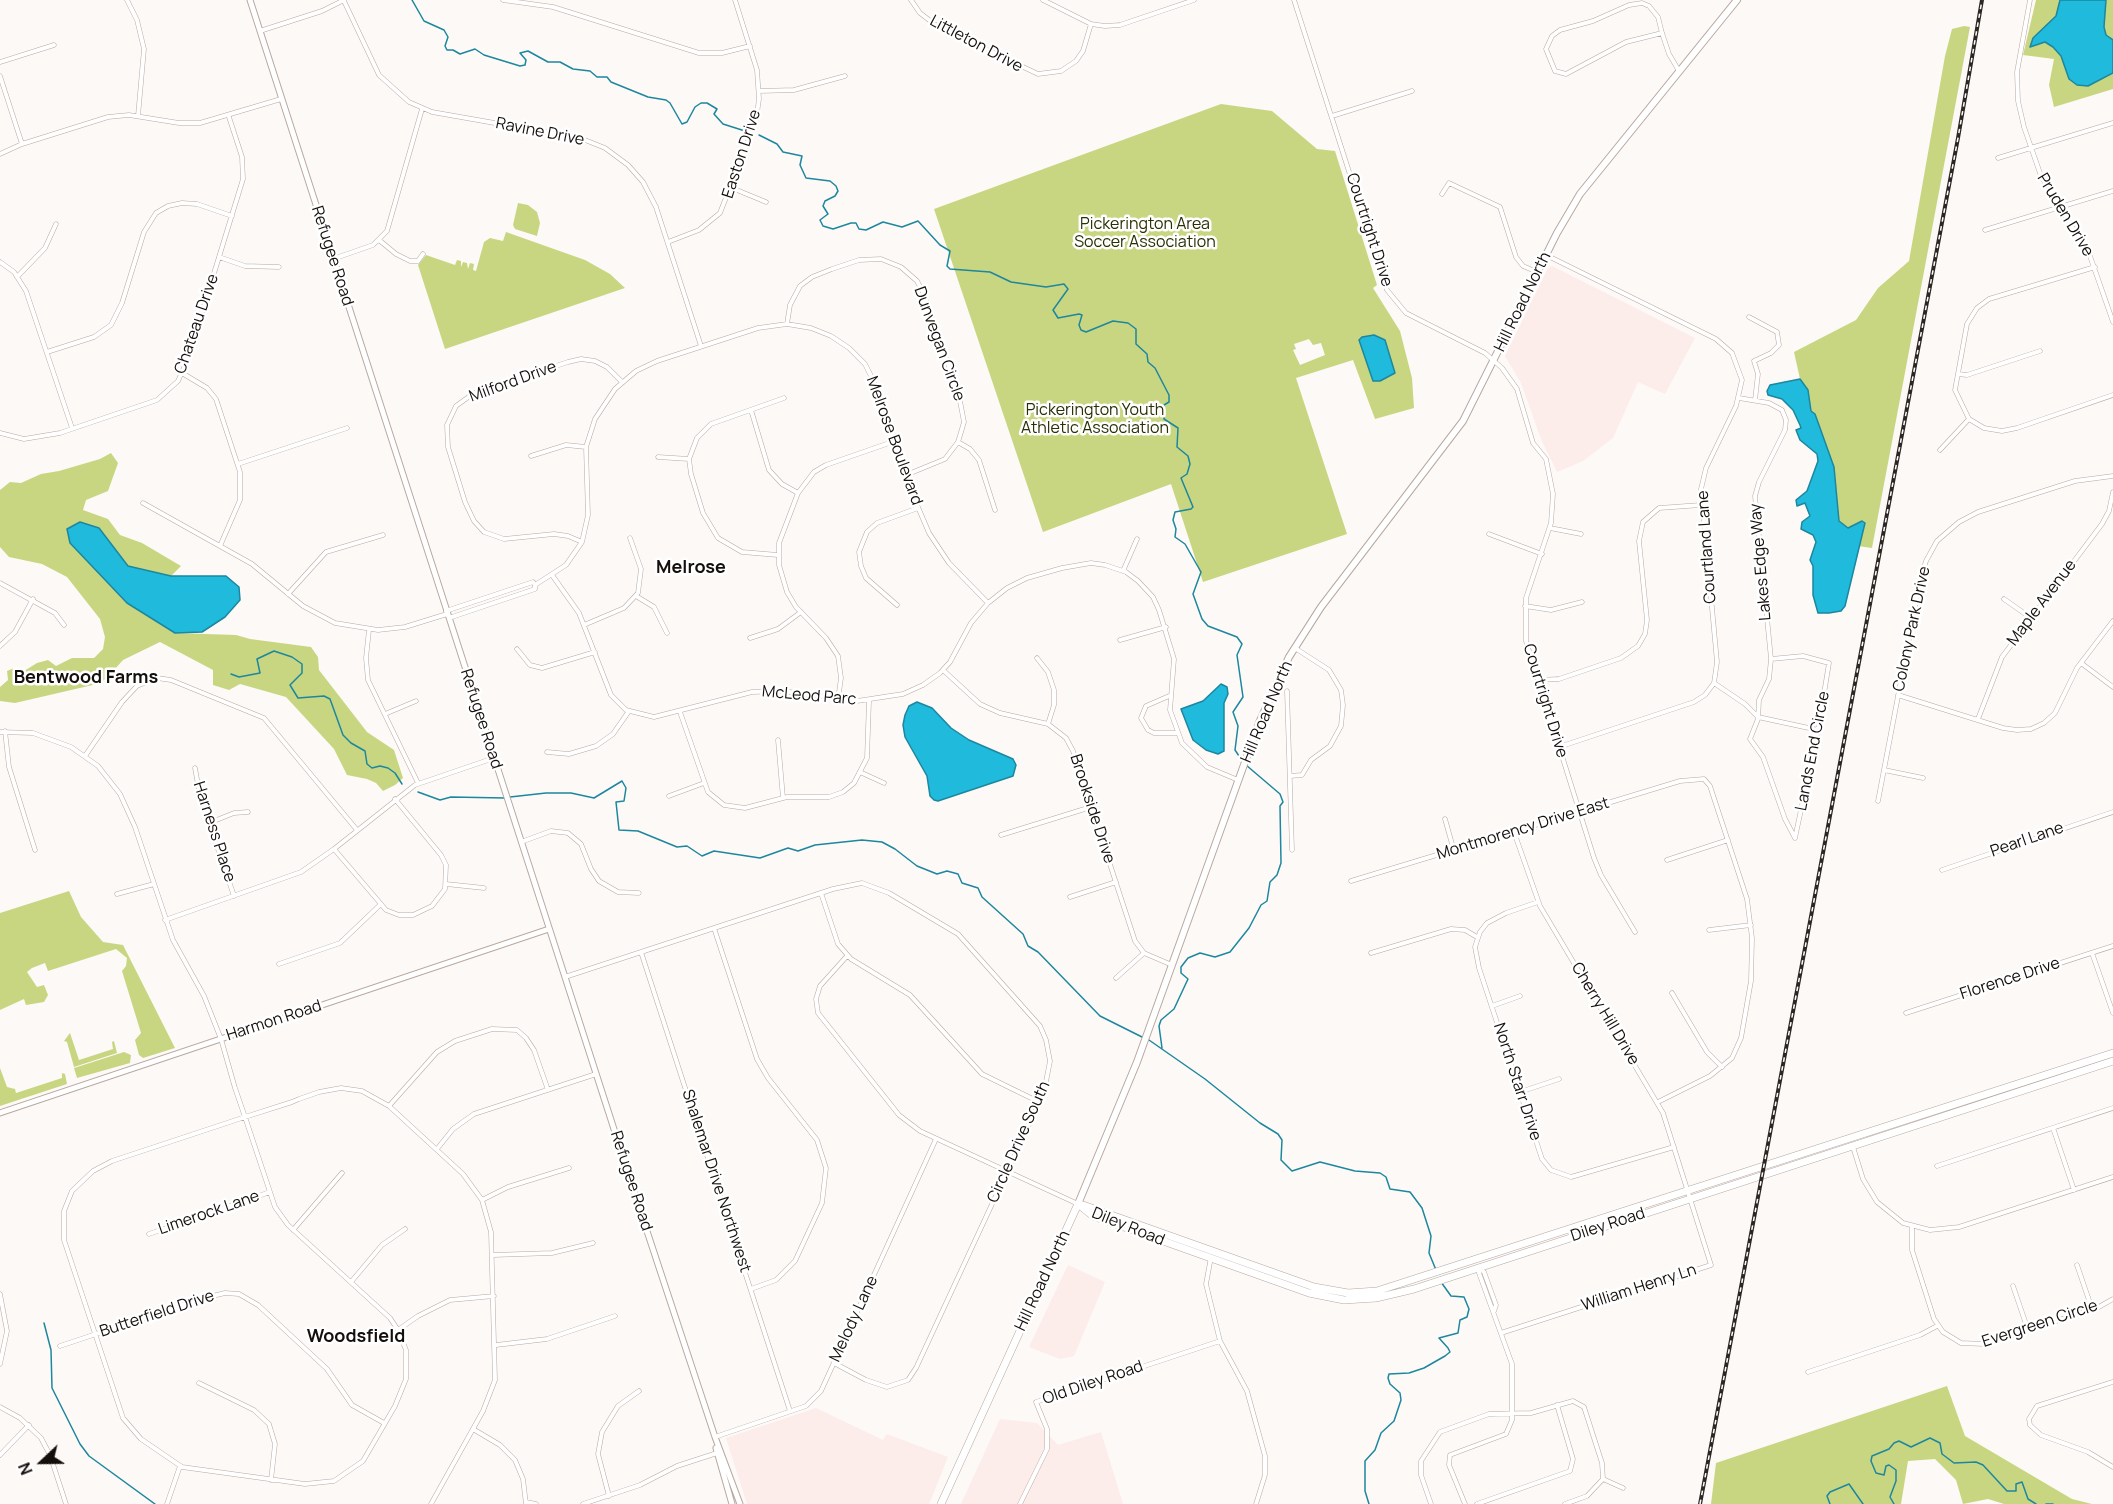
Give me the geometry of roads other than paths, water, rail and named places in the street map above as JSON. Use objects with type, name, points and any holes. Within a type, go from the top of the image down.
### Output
[{"type":"highway","name":"Diley Road","points":[[1078,1204],[1211,1254],[1307,1285],[1335,1291],[1382,1290],[1479,1265],[2113,1053]]},
{"type":"highway","name":"Diley Road","points":[[1851,1141],[2113,1061]]},
{"type":"highway","name":"Hill Road North","points":[[940,1504],[1078,1204]]},
{"type":"main road","name":"Refugee Road","points":[[250,0],[520,842],[715,1437],[732,1504]]},
{"type":"main road","name":"Hill Road North","points":[[1078,1204],[1141,1052],[1270,696],[1294,648],[1321,607],[1459,427],[1495,361],[1546,255],[1580,194],[1737,0]]},
{"type":"main road","name":"Harmon Road","points":[[0,1113],[549,929]]},
{"type":"main road","name":"Refugee Road","points":[[719,1453],[740,1504]]},
{"type":"street","points":[[127,0],[137,20],[144,49],[138,116]]},
{"type":"street","points":[[260,31],[322,11],[344,0]]},
{"type":"street","name":"Ravine Drive","points":[[344,0],[379,75],[403,98],[422,109],[580,138],[605,148],[623,160],[643,182],[656,207],[702,346]]},
{"type":"street","points":[[503,0],[553,7],[699,53],[722,53],[750,46]]},
{"type":"street","name":"Easton Drive","points":[[668,242],[711,223],[724,207],[756,120],[759,91],[750,46],[735,0]]},
{"type":"street","name":"Littleton Drive","points":[[911,0],[920,13],[937,26],[1038,74],[1061,71],[1076,61],[1083,51],[1091,24]]},
{"type":"street","points":[[1043,0],[1091,24],[1120,25],[1194,0]]},
{"type":"street","name":"Courtright Drive","points":[[1294,0],[1378,263],[1392,297],[1406,313],[1485,353],[1495,361],[1517,389],[1533,443],[1546,459],[1553,494],[1550,528],[1527,591],[1526,641],[1601,875],[1635,932]]},
{"type":"street","name":"Pruden Drive","points":[[2030,0],[2017,79],[2018,101],[2030,149],[2041,176],[2078,233],[2095,267],[2113,322]]},
{"type":"street","points":[[1662,33],[1626,42],[1566,74],[1555,71],[1546,49],[1552,36],[1560,30],[1601,18],[1629,4],[1642,3],[1649,6],[1658,17],[1669,54],[1679,71]]},
{"type":"street","points":[[0,62],[54,45]]},
{"type":"street","points":[[0,76],[22,144]]},
{"type":"street","points":[[759,91],[794,90],[845,76]]},
{"type":"street","points":[[1332,116],[1412,91]]},
{"type":"street","points":[[0,154],[22,144],[108,117],[138,116],[187,124],[229,117],[281,99]]},
{"type":"street","points":[[333,259],[361,251],[379,240],[390,225],[422,109]]},
{"type":"street","name":"Chateau Drive","points":[[0,433],[16,439],[31,439],[72,429],[156,399],[174,386],[182,373],[243,179],[244,165],[229,117]]},
{"type":"street","points":[[1998,158],[2113,123]]},
{"type":"street","points":[[1442,194],[1449,183],[1500,207],[1516,257],[1523,266],[1538,272]]},
{"type":"street","points":[[732,188],[766,202]]},
{"type":"street","points":[[1986,230],[2113,191]]},
{"type":"street","points":[[47,352],[94,337],[111,325],[122,303],[144,231],[156,213],[168,206],[182,203],[197,204],[232,216]]},
{"type":"street","points":[[17,277],[45,248],[56,224]]},
{"type":"street","points":[[379,240],[396,255],[410,261],[418,261],[423,254]]},
{"type":"street","name":"Courtland Lane","points":[[1546,255],[1721,342],[1732,353],[1739,366],[1742,380],[1739,398],[1703,475],[1701,505],[1717,662],[1714,683]]},
{"type":"street","points":[[219,257],[244,266],[279,267]]},
{"type":"street","name":"Dunvegan Circle","points":[[787,324],[792,298],[800,286],[812,277],[866,259],[885,260],[901,267],[921,287],[959,396],[964,422],[958,442]]},
{"type":"street","points":[[0,262],[17,277],[30,300],[72,429]]},
{"type":"street","points":[[2095,267],[1984,302],[1972,314],[1967,324],[1955,390],[1969,419],[1994,430],[2017,428],[2113,395]]},
{"type":"street","points":[[1749,317],[1778,332],[1779,345],[1771,353],[1754,361],[1758,374],[1755,400]]},
{"type":"street","name":"Melrose Boulevard","points":[[447,614],[535,589],[535,585],[571,560],[582,542],[588,515],[586,447],[599,410],[622,382],[650,364],[758,328],[787,324],[811,328],[831,336],[858,357],[876,383],[918,508],[942,554],[988,603]]},
{"type":"street","points":[[1958,374],[1966,375],[2040,351]]},
{"type":"street","name":"Milford Drive","points":[[582,542],[568,536],[554,534],[504,539],[484,532],[474,521],[465,502],[448,447],[447,425],[452,412],[467,397],[568,362],[581,359],[595,361],[607,367],[622,382]]},
{"type":"street","points":[[182,373],[207,388],[216,399],[242,479],[240,500],[220,546]]},
{"type":"street","points":[[778,555],[742,552],[718,538],[703,513],[691,474],[689,459],[693,444],[706,428],[724,418],[784,398]]},
{"type":"street","name":"Lakes Edge Way","points":[[1739,398],[1755,400],[1782,410],[1786,420],[1785,430],[1759,482],[1755,496],[1771,658],[1769,679],[1757,705],[1758,717],[1750,739],[1763,757],[1785,819],[1795,838]]},
{"type":"street","points":[[751,410],[769,470],[782,484],[798,493]]},
{"type":"street","points":[[1940,450],[1969,419]]},
{"type":"street","points":[[238,464],[347,428]]},
{"type":"street","points":[[838,699],[842,678],[838,656],[826,638],[801,612],[784,586],[778,555],[780,538],[798,493],[808,477],[819,468],[895,441]]},
{"type":"street","points":[[906,475],[939,463],[950,454],[958,442],[970,449],[979,460],[995,510]]},
{"type":"street","points":[[531,456],[566,445],[586,447]]},
{"type":"street","points":[[658,457],[689,459]]},
{"type":"street","name":"Colony Park Drive","points":[[1878,801],[1923,567],[1942,536],[1959,522],[1978,512],[2075,481],[2113,476]]},
{"type":"street","name":"Maple Avenue","points":[[1978,719],[1997,668],[2031,618],[2102,524],[2109,511],[2113,492]]},
{"type":"street","points":[[143,503],[252,564],[288,594],[325,619],[369,630],[405,627],[447,614]]},
{"type":"street","points":[[1538,680],[1559,679],[1621,658],[1638,646],[1645,634],[1647,620],[1639,548],[1641,527],[1648,515],[1659,508],[1701,505]]},
{"type":"street","points":[[897,605],[866,578],[859,552],[867,532],[878,523],[918,508]]},
{"type":"street","points":[[1550,528],[1581,534]]},
{"type":"street","points":[[1489,534],[1542,554]]},
{"type":"street","points":[[288,594],[326,552],[383,535]]},
{"type":"street","points":[[585,625],[618,611],[636,596],[642,573],[630,538]]},
{"type":"street","points":[[1124,571],[1137,539]]},
{"type":"street","name":"McLeod Parc","points":[[628,711],[654,717],[680,712],[738,694],[766,690],[869,701],[910,692],[929,682],[943,670],[950,662],[970,623],[988,603],[1014,585],[1062,568],[1091,563],[1124,571],[1148,591],[1166,627],[1175,666],[1170,710],[1178,733],[1186,749],[1200,762],[1219,774],[1239,780]]},
{"type":"street","points":[[547,752],[569,754],[596,746],[613,734],[628,711],[615,701],[608,689],[585,625],[552,575]]},
{"type":"street","name":"Melrose Boulevard","points":[[447,614],[532,582],[535,585]]},
{"type":"street","points":[[0,583],[55,613],[64,625]]},
{"type":"street","points":[[636,596],[654,607],[667,633]]},
{"type":"street","points":[[0,646],[15,632],[33,599]]},
{"type":"street","points":[[2004,599],[2031,618]]},
{"type":"street","points":[[1525,606],[1551,610],[1582,602]]},
{"type":"street","points":[[750,638],[778,629],[801,612]]},
{"type":"street","points":[[1898,695],[2017,730],[2031,729],[2044,723],[2058,708],[2081,663],[2113,621]]},
{"type":"street","points":[[1120,640],[1166,627]]},
{"type":"street","points":[[369,630],[367,676],[418,783]]},
{"type":"street","points":[[1290,776],[1302,776],[1311,760],[1330,746],[1341,726],[1343,705],[1341,690],[1329,670],[1294,648]]},
{"type":"street","points":[[517,649],[530,665],[542,668],[595,652]]},
{"type":"street","name":"Lands End Circle","points":[[1771,658],[1803,656],[1829,663],[1818,730],[1795,838]]},
{"type":"street","points":[[1037,658],[1048,672],[1054,690],[1054,705],[1048,724]]},
{"type":"street","points":[[2081,663],[2113,687]]},
{"type":"street","name":"Brookside Drive","points":[[943,670],[968,695],[986,707],[1048,724],[1061,732],[1070,744],[1133,935],[1144,953]]},
{"type":"street","points":[[86,756],[122,702],[137,686],[150,679],[171,680],[264,718],[357,830]]},
{"type":"street","points":[[1559,747],[1694,702],[1705,695],[1714,683],[1745,704],[1758,717],[1818,730]]},
{"type":"street","points":[[1287,691],[1292,850]]},
{"type":"street","points":[[1170,696],[1146,706],[1141,718],[1148,730],[1154,733],[1178,733]]},
{"type":"street","points":[[385,714],[416,701]]},
{"type":"street","points":[[680,712],[704,783],[713,797],[729,807],[745,808],[783,798],[814,799],[836,796],[854,783],[862,773],[868,751],[869,701]]},
{"type":"street","points":[[35,850],[9,767],[3,731],[48,736],[86,756],[105,773],[127,807],[173,940],[204,996],[221,1039],[245,1117],[279,1214],[293,1230],[380,1308],[398,1330],[406,1350],[407,1372],[395,1406],[363,1461],[341,1477],[312,1484],[180,1466],[157,1452],[127,1424],[115,1398],[64,1240],[64,1211],[72,1191],[99,1167],[245,1117],[319,1092],[341,1088],[362,1091],[389,1106],[468,1179],[482,1200],[489,1220],[493,1255],[496,1345],[496,1370],[492,1392],[430,1504]]},
{"type":"street","points":[[778,740],[783,798]]},
{"type":"street","points":[[165,920],[301,872],[418,783],[494,758]]},
{"type":"street","name":"Harness Place","points":[[195,768],[209,823],[234,896]]},
{"type":"street","points":[[1884,770],[1923,778]]},
{"type":"street","points":[[862,773],[884,783]]},
{"type":"street","name":"Montmorency Drive East","points":[[1351,881],[1694,778],[1704,778],[1710,786],[1728,840]]},
{"type":"street","points":[[669,796],[704,783]]},
{"type":"street","points":[[334,849],[381,904],[399,915],[420,913],[438,902],[446,884],[446,868],[441,855],[395,799]]},
{"type":"street","points":[[1000,835],[1091,807]]},
{"type":"street","points":[[209,823],[234,813],[248,812]]},
{"type":"street","name":"Pearl Lane","points":[[1942,870],[2113,812]]},
{"type":"street","points":[[1445,819],[1454,851]]},
{"type":"street","points":[[520,842],[551,831],[568,833],[581,844],[591,870],[599,881],[618,892],[639,893]]},
{"type":"street","name":"Cherry Hill Drive","points":[[1514,832],[1538,902],[1658,1102],[1689,1194]]},
{"type":"street","points":[[1658,1102],[1678,1094],[1722,1067],[1732,1058],[1741,1038],[1752,974],[1751,925],[1747,899],[1728,840],[1667,860]]},
{"type":"street","points":[[1070,897],[1116,882]]},
{"type":"street","points":[[117,894],[154,884]]},
{"type":"street","points":[[446,884],[484,888]]},
{"type":"street","name":"Circle Drive South","points":[[565,977],[854,884],[876,886],[963,939],[1031,1015],[1043,1033],[1049,1051],[1050,1068],[1039,1102],[916,1368],[908,1380],[887,1387],[866,1380],[834,1363]]},
{"type":"street","points":[[821,893],[838,944],[847,956],[910,995],[982,1074],[1039,1102]]},
{"type":"street","points":[[1371,953],[1451,929],[1465,930],[1478,937],[1483,928],[1495,918],[1538,902]]},
{"type":"street","points":[[279,964],[340,943],[381,904]]},
{"type":"street","points":[[1709,930],[1751,925]]},
{"type":"street","points":[[714,928],[757,1059],[768,1078],[817,1140],[826,1168],[822,1203],[795,1261],[776,1280],[751,1289]]},
{"type":"street","name":"North Starr Drive","points":[[1478,937],[1477,961],[1542,1159],[1551,1170],[1560,1175],[1579,1176],[1674,1147]]},
{"type":"street","name":"Florence Drive","points":[[1906,1013],[2113,946]]},
{"type":"street","name":"Shalemar Drive Northwest","points":[[641,952],[790,1411]]},
{"type":"street","points":[[1116,978],[1144,953],[1172,965]]},
{"type":"street","points":[[2092,953],[2113,1013]]},
{"type":"street","points":[[847,956],[820,987],[816,999],[818,1013],[899,1115],[914,1128],[936,1139],[1078,1204]]},
{"type":"street","points":[[1672,993],[1707,1052],[1722,1067]]},
{"type":"street","points":[[1492,1006],[1520,996]]},
{"type":"street","points":[[389,1106],[437,1052],[455,1041],[492,1029],[517,1030],[526,1038],[534,1050],[548,1090]]},
{"type":"street","points":[[437,1149],[453,1129],[474,1114],[596,1074]]},
{"type":"street","points":[[1520,1092],[1560,1079]]},
{"type":"street","points":[[1937,1166],[2113,1108]]},
{"type":"street","points":[[2053,1128],[2074,1190]]},
{"type":"street","name":"Melody Lane","points":[[715,1437],[806,1406],[817,1396],[936,1139]]},
{"type":"street","points":[[1851,1141],[1867,1188],[1888,1214],[1911,1226],[1930,1230],[1949,1229],[2113,1177]]},
{"type":"street","points":[[482,1200],[508,1187],[569,1168]]},
{"type":"street","points":[[293,1230],[342,1173]]},
{"type":"street","name":"Limerock Lane","points":[[149,1234],[270,1192]]},
{"type":"street","name":"William Henry Ln","points":[[1501,1333],[1711,1265],[1689,1194]]},
{"type":"street","points":[[1808,1372],[1920,1335],[1937,1326],[1912,1250],[1911,1226]]},
{"type":"street","points":[[351,1283],[382,1245],[405,1229]]},
{"type":"street","points":[[493,1255],[552,1253],[593,1243]]},
{"type":"street","points":[[1211,1254],[1206,1284],[1220,1341],[1247,1391],[1263,1446],[1265,1475],[1256,1504]]},
{"type":"street","points":[[1465,1504],[1449,1465],[1450,1455],[1506,1434],[1509,1431],[1512,1412],[1512,1364],[1494,1311],[1492,1294],[1479,1265]]},
{"type":"street","points":[[2077,1265],[2092,1309]]},
{"type":"street","points":[[2013,1286],[2028,1330]]},
{"type":"street","name":"Butterfield Drive","points":[[60,1346],[211,1296],[225,1293],[239,1294],[258,1305],[327,1369],[352,1405],[384,1423]]},
{"type":"street","points":[[0,1296],[7,1331],[0,1364]]},
{"type":"street","points":[[398,1330],[418,1316],[450,1300],[494,1296]]},
{"type":"street","name":"Evergreen Circle","points":[[1937,1326],[1955,1340],[1976,1345],[2092,1309],[2113,1299]]},
{"type":"street","points":[[496,1345],[547,1339],[615,1316]]},
{"type":"street","name":"Old Diley Road","points":[[1020,1504],[1047,1449],[1047,1429],[1036,1402],[1220,1341]]},
{"type":"street","points":[[2113,1382],[2037,1406],[2029,1419],[2030,1425],[2041,1435],[2088,1452],[2113,1467]]},
{"type":"street","points":[[199,1383],[254,1410],[269,1424],[274,1444],[271,1479]]},
{"type":"street","points":[[609,1496],[599,1462],[602,1432],[618,1406],[639,1391]]},
{"type":"street","points":[[1431,1504],[1421,1475],[1421,1461],[1440,1432],[1489,1414],[1531,1413],[1573,1401],[1584,1407],[1602,1463],[1603,1479],[1587,1496],[1565,1504]]},
{"type":"street","points":[[1477,1504],[1570,1471],[1573,1459],[1557,1405]]},
{"type":"street","points":[[0,1407],[29,1425],[45,1446],[66,1504]]},
{"type":"street","points":[[0,1455],[29,1425]]},
{"type":"street","points":[[473,1428],[500,1445],[515,1460],[523,1479],[526,1503],[536,1504]]},
{"type":"street","points":[[583,1504],[640,1485],[677,1466],[719,1453]]},
{"type":"street","points":[[167,1504],[180,1466]]},
{"type":"street","points":[[1603,1479],[1623,1488]]},
{"type":"water","points":[[2060,0],[2106,0],[2104,27],[2106,35],[2113,40],[2113,73],[2088,86],[2077,85],[2069,79],[2061,56],[2053,47],[2045,42],[2030,47],[2033,38],[2056,16]]},
{"type":"water","points":[[1374,335],[1385,340],[1395,373],[1380,381],[1373,381],[1359,340],[1362,337]]},
{"type":"water","points":[[1800,379],[1808,390],[1811,411],[1815,414],[1834,467],[1839,521],[1848,528],[1862,521],[1865,523],[1845,606],[1841,611],[1829,613],[1818,613],[1813,595],[1813,566],[1810,560],[1816,542],[1813,535],[1801,529],[1802,522],[1810,516],[1805,503],[1797,506],[1796,500],[1807,491],[1818,461],[1817,454],[1800,440],[1796,430],[1801,428],[1793,410],[1782,399],[1768,395],[1767,391],[1770,385]]},
{"type":"water","points":[[80,522],[99,528],[128,566],[171,576],[226,576],[239,587],[240,600],[225,617],[202,632],[175,633],[127,603],[70,543],[67,529]]},
{"type":"water","points":[[1221,684],[1227,687],[1228,694],[1224,703],[1224,751],[1218,754],[1206,750],[1193,740],[1181,709],[1203,701]]},
{"type":"water","points":[[917,702],[932,708],[951,728],[969,740],[1013,759],[1016,765],[1013,776],[938,801],[934,800],[930,796],[927,776],[905,737],[903,725],[905,715],[909,706]]},
{"type":"waterway","points":[[412,0],[424,21],[444,30],[448,37],[445,46],[447,50],[460,54],[475,49],[484,55],[520,66],[525,65],[526,60],[520,53],[528,51],[548,62],[560,62],[573,69],[590,71],[597,77],[607,77],[611,82],[648,97],[666,100],[682,124],[687,122],[695,107],[701,103],[707,103],[717,109],[714,114],[723,124],[745,131]]},
{"type":"waterway","points":[[759,135],[777,144],[783,152],[802,156],[800,165],[806,178],[830,181],[836,186],[838,191],[835,196],[825,201],[823,206],[828,214],[820,220],[823,226],[833,229],[856,223],[859,229],[866,230],[883,222],[902,227],[918,221],[940,245],[950,251],[947,266],[950,269],[990,272],[1011,282],[1046,287],[1064,284],[1068,289],[1053,310],[1058,318],[1082,315],[1079,325],[1081,330],[1086,332],[1113,321],[1128,323],[1136,329],[1136,344],[1147,354],[1148,362],[1155,368],[1169,395],[1169,402],[1164,405],[1164,419],[1178,428],[1177,447],[1188,456],[1190,464],[1187,474],[1181,478],[1193,507],[1175,512],[1173,520],[1176,529],[1175,537],[1185,544],[1201,572],[1193,594],[1202,619],[1208,626],[1237,637],[1242,644],[1237,655],[1243,697],[1233,712],[1238,726],[1235,750],[1243,762]]},
{"type":"waterway","points":[[231,674],[239,677],[260,673],[257,659],[274,651],[292,657],[302,664],[302,673],[290,685],[298,698],[324,696],[330,699],[343,735],[365,751],[367,764],[372,768],[380,766],[388,768],[395,773],[402,784]]},
{"type":"waterway","points":[[1162,1048],[1159,1026],[1161,1020],[1174,1009],[1188,979],[1181,973],[1181,967],[1188,958],[1200,953],[1215,957],[1230,952],[1249,928],[1261,905],[1267,901],[1270,882],[1277,875],[1281,863],[1280,806],[1283,802],[1280,794],[1246,765]]},
{"type":"waterway","points":[[510,797],[571,793],[594,798],[622,781],[626,788],[624,801],[616,802],[619,830],[638,831],[677,847],[687,846],[702,856],[714,851],[760,858],[788,848],[798,851],[815,845],[862,840],[882,842],[917,866],[937,874],[947,871],[958,874],[962,883],[978,888],[982,897],[1023,934],[1028,946],[1038,952],[1100,1016],[1144,1038]]},
{"type":"waterway","points":[[418,792],[440,800],[451,797],[505,798]]},
{"type":"waterway","points":[[1149,1040],[1278,1134],[1282,1140],[1281,1160],[1292,1171],[1320,1162],[1355,1171],[1380,1173],[1386,1177],[1390,1189],[1410,1192],[1422,1208],[1431,1236],[1429,1253],[1436,1270]]},
{"type":"waterway","points":[[1369,1504],[1365,1491],[1365,1461],[1375,1450],[1381,1433],[1394,1421],[1401,1400],[1400,1393],[1390,1384],[1389,1374],[1409,1373],[1424,1368],[1445,1356],[1450,1352],[1439,1338],[1458,1333],[1460,1320],[1467,1317],[1469,1309],[1464,1297],[1451,1296],[1441,1282]]},
{"type":"waterway","points":[[44,1323],[51,1350],[52,1388],[80,1444],[89,1456],[155,1504]]},
{"type":"waterway","points":[[1894,1504],[1890,1497],[1896,1481],[1896,1470],[1889,1465],[1886,1466],[1884,1475],[1876,1473],[1871,1461],[1872,1456],[1889,1449],[1899,1441],[1911,1447],[1930,1438],[1940,1443],[1942,1454],[1954,1463],[1976,1462],[1983,1465],[2007,1491],[2016,1491],[2016,1484],[2022,1482],[2028,1499],[2036,1504]]},
{"type":"waterway","points":[[1830,1504],[1827,1496],[1830,1492],[1849,1484],[1863,1504]]},
{"type":"waterway","points":[[2046,1504],[2053,1504]]},
{"type":"railway","points":[[1700,1504],[1958,138],[1982,0]]},
{"type":"district","name":"Melrose","points":[[691,568]]},
{"type":"district","name":"Bentwood Farms","points":[[86,678]]},
{"type":"district","name":"Woodsfield","points":[[356,1337]]},
{"type":"park label","name":"Pickerington Area Soccer Association","points":[[1145,234]]},
{"type":"park label","name":"Pickerington Youth Athletic Association","points":[[1095,420]]}]
